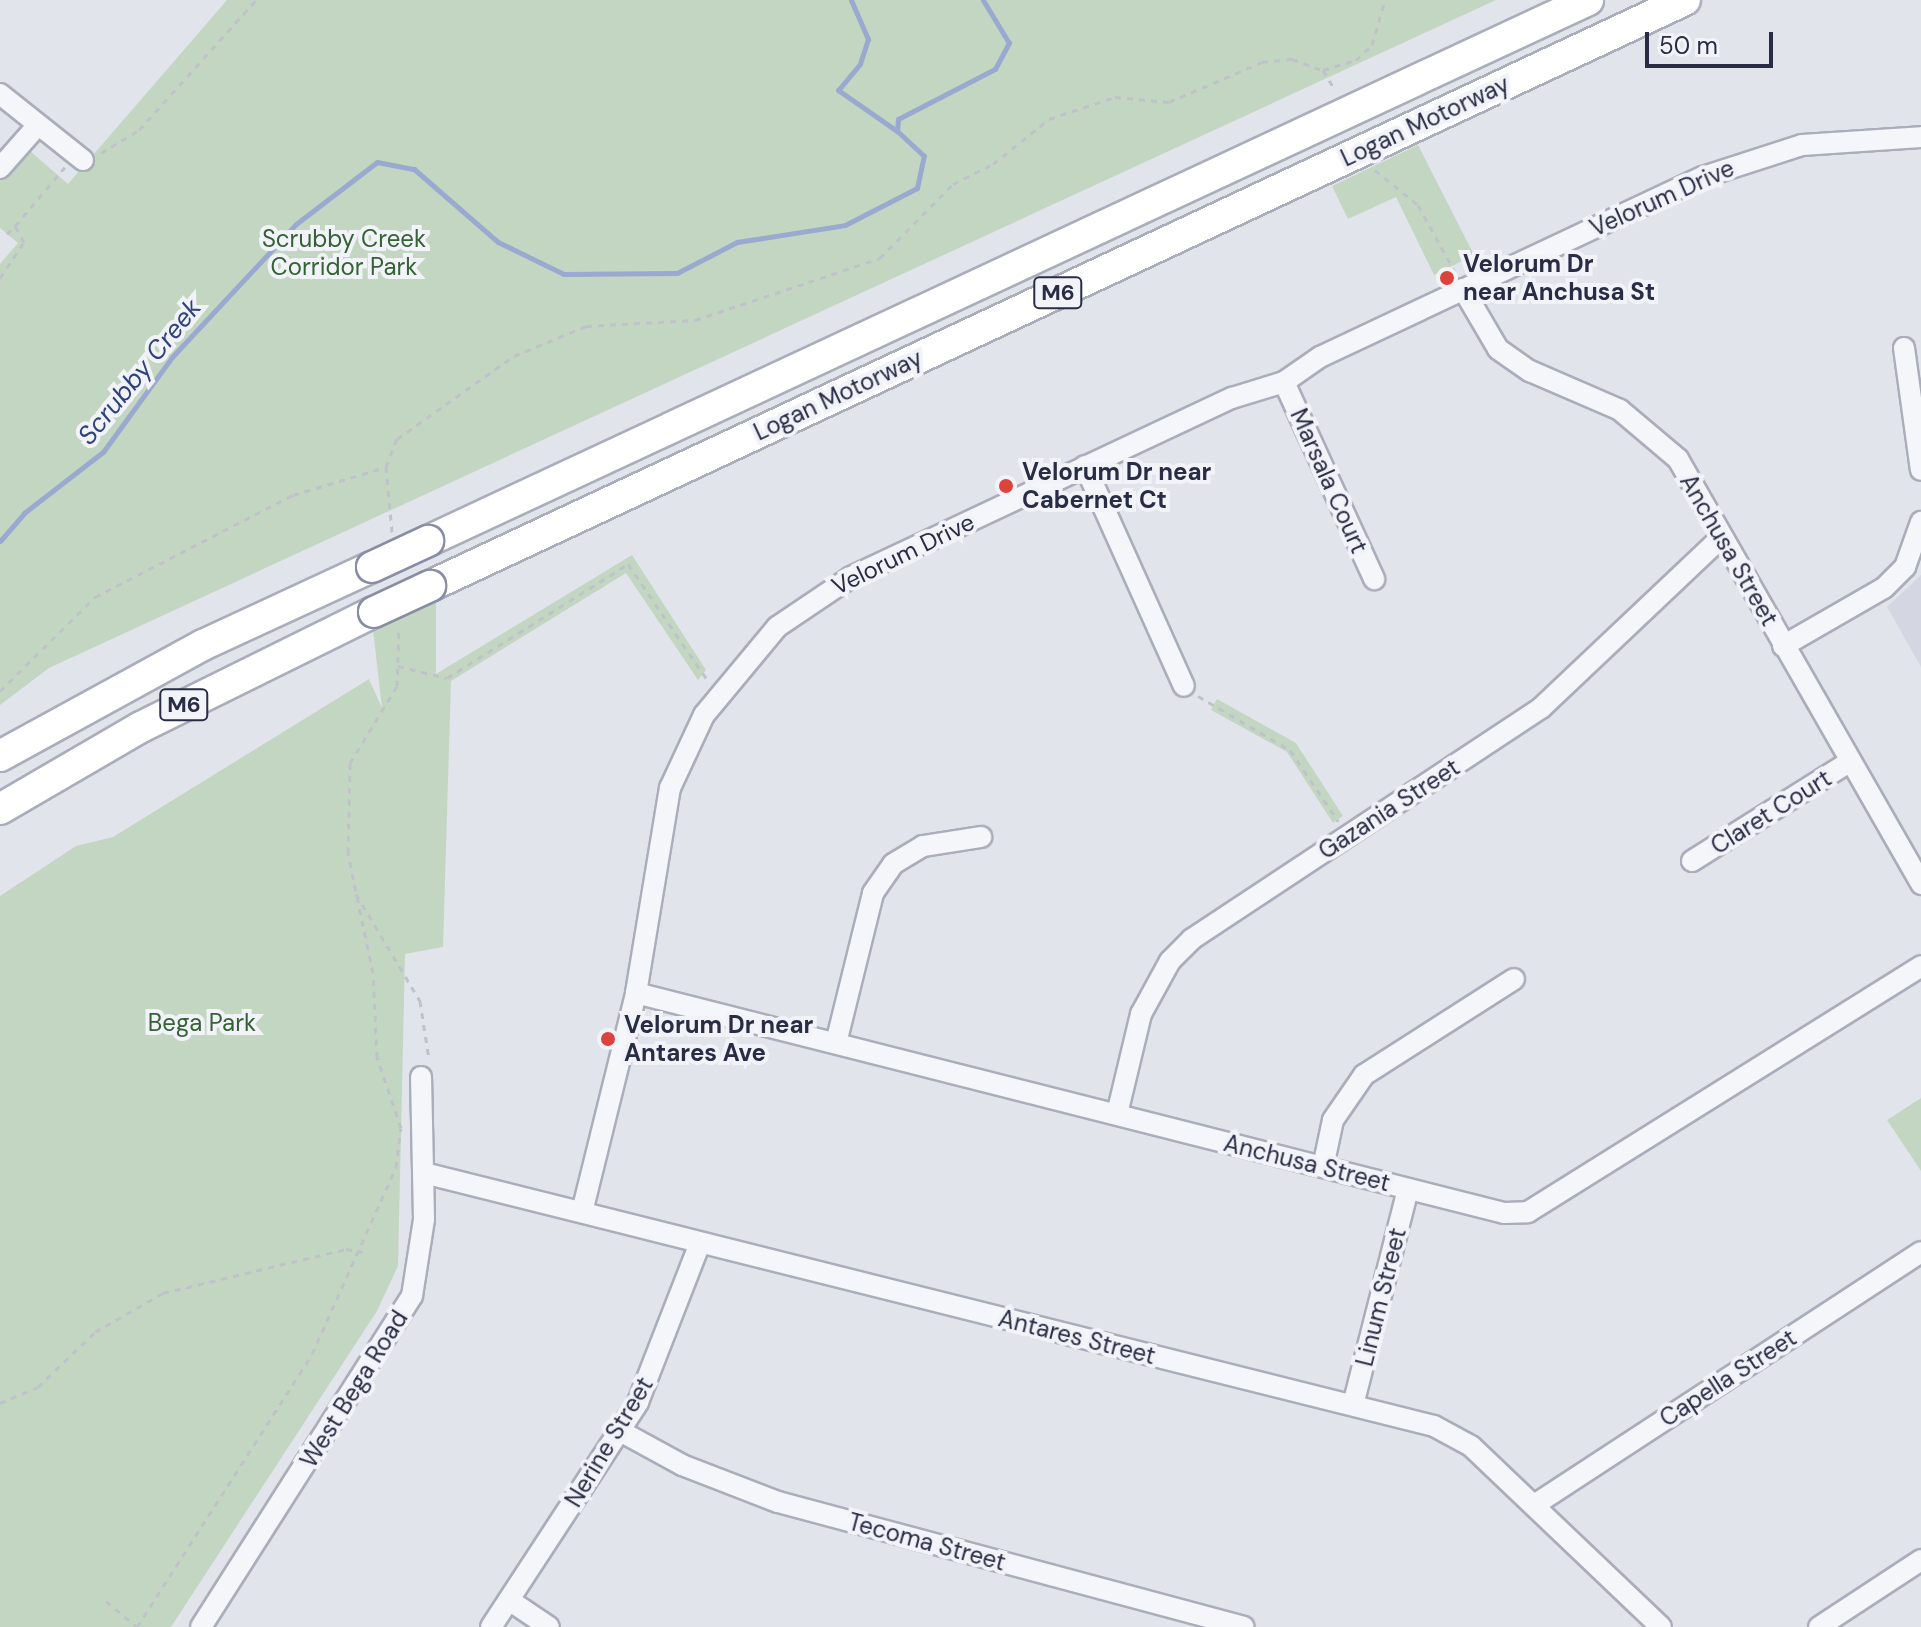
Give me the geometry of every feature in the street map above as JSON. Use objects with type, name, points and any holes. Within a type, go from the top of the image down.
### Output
[{"type":"highway","name":"Logan Motorway","points":[[0,756],[203,645],[1588,0]]},
{"type":"highway","name":"Logan Motorway","points":[[0,809],[141,727],[374,612],[1685,0]]},
{"type":"street","points":[[0,94],[74,164]]},
{"type":"street","points":[[0,168],[37,126]]},
{"type":"street","name":"Velorum Drive","points":[[582,1212],[636,993],[662,817],[681,761],[720,691],[777,627],[823,594],[1085,466],[1232,398],[1284,382],[1320,357],[1463,289],[1762,155],[1838,139],[1921,137]]},
{"type":"street","name":"Anchusa Street","points":[[1463,289],[1498,349],[1650,430],[1678,459],[1921,884]]},
{"type":"street","points":[[1904,348],[1921,470]]},
{"type":"street","name":"Marsala Court","points":[[1284,382],[1374,579]]},
{"type":"street","points":[[1085,466],[1184,686]]},
{"type":"street","points":[[1783,646],[1884,588],[1905,567],[1921,522]]},
{"type":"street","name":"Gazania Street","points":[[1117,1114],[1141,1014],[1170,961],[1223,916],[1349,837],[1541,708],[1722,537]]},
{"type":"street","name":"Claret Court","points":[[1692,861],[1849,762]]},
{"type":"street","points":[[836,1043],[873,893],[893,864],[923,846],[981,837]]},
{"type":"street","name":"Anchusa Street","points":[[636,993],[1504,1213],[1550,1204],[1921,966]]},
{"type":"street","points":[[1323,1167],[1333,1120],[1364,1075],[1514,979]]},
{"type":"street","name":"West Bega Road","points":[[201,1627],[402,1315],[420,1264],[424,1173],[421,1077]]},
{"type":"street","name":"Antares Street","points":[[424,1173],[1353,1405],[1459,1437],[1536,1504],[1661,1627]]},
{"type":"street","name":"Linum Street","points":[[1353,1405],[1408,1189]]},
{"type":"street","name":"Nerine Street","points":[[491,1627],[620,1431],[647,1382],[700,1243]]},
{"type":"street","name":"Capella Street","points":[[1536,1504],[1921,1252]]},
{"type":"street","name":"Tecoma Street","points":[[620,1431],[682,1465],[778,1502],[1244,1627]]},
{"type":"street","points":[[1819,1627],[1921,1560]]},
{"type":"street","points":[[509,1600],[549,1627]]},
{"type":"path","points":[[7,234],[55,178],[74,164],[139,130],[256,0]]},
{"type":"path","points":[[1323,70],[1372,45],[1385,0]]},
{"type":"path","points":[[0,691],[95,597],[293,495],[363,468],[386,467],[397,439],[419,418],[514,356],[586,326],[695,320],[880,258],[923,217],[935,200],[1049,119],[1115,97],[1169,102],[1262,62],[1292,59],[1323,70],[1335,90]]},
{"type":"path","points":[[1372,167],[1418,205],[1463,289]]},
{"type":"path","points":[[0,278],[24,242],[15,226]]},
{"type":"path","points":[[398,666],[447,678],[628,564],[703,676],[720,691]]},
{"type":"path","points":[[106,1601],[137,1627],[312,1354],[363,1252],[396,1167],[401,1128],[377,1057],[373,973],[354,891],[350,763],[390,705],[400,645]]},
{"type":"path","points":[[1184,686],[1290,750],[1349,837]]},
{"type":"path","points":[[354,891],[420,1001],[430,1051],[421,1077]]},
{"type":"path","points":[[0,1403],[38,1387],[95,1332],[163,1293],[346,1249],[363,1252]]},
{"type":"shaded area","points":[[1921,575],[1921,667],[1887,607]]},
{"type":"green space","name":"Scrubby Creek Corridor Park","points":[[227,0],[1496,0],[49,668],[0,705],[0,264],[18,243],[0,228],[0,155],[15,138],[68,184]]},
{"type":"green space","points":[[1418,145],[1474,255],[1434,275],[1396,197],[1348,219],[1332,186]]},
{"type":"green space","name":"Bega Park","points":[[632,555],[706,670],[698,680],[626,573],[451,681],[443,947],[405,954],[398,1266],[377,1311],[171,1627],[0,1627],[0,896],[76,846],[113,837],[369,679],[382,708],[373,630],[436,601],[436,674]]},
{"type":"green space","points":[[1217,699],[1296,743],[1343,816],[1333,823],[1287,752],[1211,710]]},
{"type":"green space","points":[[1921,1098],[1921,1171],[1887,1120]]},
{"type":"waterway","points":[[851,0],[868,39],[860,64],[838,90],[897,131]]},
{"type":"waterway","name":"Scrubby Creek","points":[[0,541],[24,513],[103,452],[172,357],[296,224],[377,162],[414,169],[498,242],[564,274],[677,273],[737,242],[845,225],[917,188],[924,156],[897,131],[898,119],[995,69],[1009,43],[983,0]]},
{"type":"place","name":"Velorum Dr near Anchusa St","points":[[1447,278]]},
{"type":"place","name":"Velorum Dr near Cabernet Ct","points":[[1006,486]]},
{"type":"place","name":"Velorum Dr near Antares Ave","points":[[608,1039]]}]
